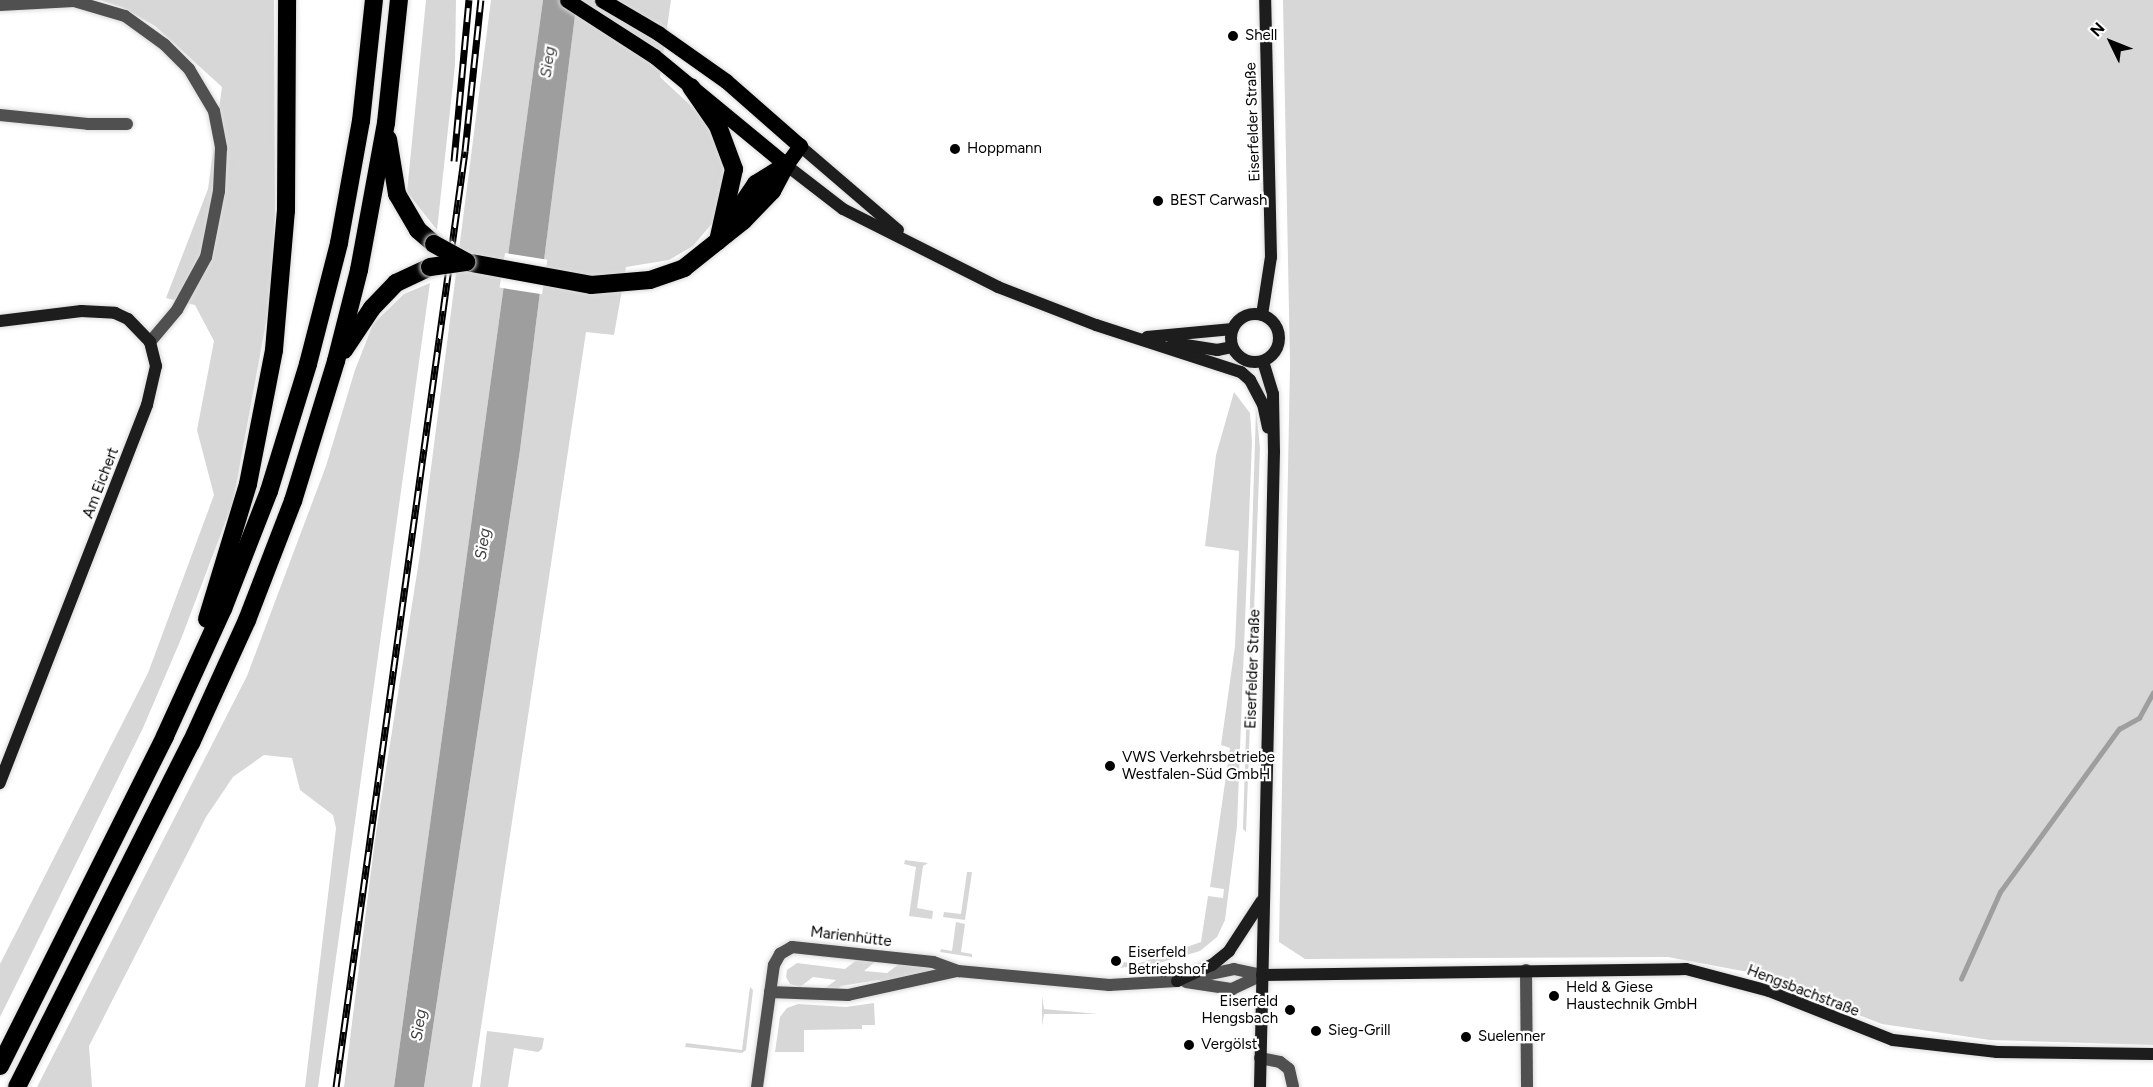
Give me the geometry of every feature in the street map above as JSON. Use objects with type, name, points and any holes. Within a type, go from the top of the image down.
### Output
[{"type":"highway","points":[[165,736],[236,528],[274,350],[288,165],[287,0]]},
{"type":"highway","points":[[0,1066],[165,736],[248,548],[308,364],[353,174],[374,0]]},
{"type":"highway","points":[[17,1087],[191,743],[247,620],[292,501],[336,361],[361,260],[386,123],[399,0]]},
{"type":"highway","points":[[691,87],[718,126],[734,169],[718,241]]},
{"type":"highway","points":[[386,123],[397,194],[418,230],[434,244],[466,262]]},
{"type":"highway","points":[[336,361],[384,295],[411,274],[430,267],[466,262],[591,285],[650,280],[684,268],[718,241],[756,184],[786,165]]},
{"type":"main road","points":[[567,0],[654,56],[843,209],[908,239],[998,287],[1096,325],[1142,337],[1217,350],[1232,347]]},
{"type":"main road","points":[[602,0],[658,33],[726,81],[908,239]]},
{"type":"main road","name":"Eiserfelder Straße","points":[[1262,315],[1271,257],[1265,0]]},
{"type":"main road","points":[[786,165],[800,146]]},
{"type":"main road","points":[[0,321],[100,310],[129,319],[150,342]]},
{"type":"main road","points":[[1262,315],[1277,327],[1279,341],[1274,353],[1263,361],[1241,358],[1232,347],[1233,329],[1241,319],[1262,315]]},
{"type":"main road","points":[[1142,337],[1233,329]]},
{"type":"main road","points":[[1142,337],[1241,372],[1250,380],[1263,404],[1274,452]]},
{"type":"main road","name":"Am Eichert","points":[[0,783],[147,405],[156,366],[150,342]]},
{"type":"main road","name":"Eiserfelder Straße","points":[[1260,1087],[1274,452],[1273,394],[1263,361]]},
{"type":"main road","points":[[1177,981],[1212,964],[1229,951],[1263,898]]},
{"type":"main road","name":"Hengsbachstraße","points":[[1262,975],[1686,969],[1770,991],[1846,1024],[1893,1040],[1997,1052],[2153,1054]]},
{"type":"street","points":[[0,5],[74,0],[125,16],[165,45],[189,69],[214,111],[221,148],[219,192],[206,257],[177,310],[150,342]]},
{"type":"street","points":[[0,115],[87,124],[127,124]]},
{"type":"street","name":"Marienhütte","points":[[757,1087],[776,959],[786,950],[799,946],[933,962],[958,971],[1109,985],[1177,981],[1234,969],[1262,975]]},
{"type":"street","points":[[1526,970],[1527,1087]]},
{"type":"street","name":"Marienhütte","points":[[770,992],[860,994],[958,971]]},
{"type":"street","name":"Marienhütte","points":[[1177,981],[1232,989],[1262,975]]},
{"type":"street","points":[[1260,1058],[1280,1062],[1289,1069],[1293,1087]]},
{"type":"shaded area","points":[[100,0],[274,0],[275,212],[272,290],[233,502],[181,639],[143,728],[0,1017],[0,964],[148,673],[214,495],[197,430],[214,341],[195,305],[166,298],[208,189],[222,87],[155,26],[122,7]]},
{"type":"shaded area","points":[[426,0],[456,0],[455,65],[437,230],[407,192]]},
{"type":"shaded area","points":[[491,0],[543,0],[394,1087],[344,1087],[375,839],[420,554]]},
{"type":"shaded area","points":[[577,0],[671,0],[660,77],[702,116],[723,156],[724,191],[714,221],[693,246],[669,260],[626,267],[614,335],[586,332],[472,1087],[424,1087],[520,450]]},
{"type":"shaded area","points":[[1283,0],[2153,0],[2153,1045],[1990,1040],[1882,1024],[1748,972],[1668,957],[1305,959],[1279,942],[1290,365]]},
{"type":"shaded area","points":[[430,283],[318,1087],[305,1087],[336,828],[333,815],[300,790],[292,758],[264,755],[233,777],[206,817],[89,1046],[92,1087],[37,1087],[247,676],[326,466],[355,370],[373,324],[404,294]]},
{"type":"shaded area","points":[[1234,392],[1250,413],[1252,442],[1237,826],[1225,920],[1217,937],[1200,951],[1159,963],[1119,968],[1116,961],[1137,964],[1201,942],[1208,896],[1223,898],[1224,889],[1210,887],[1230,748],[1221,745],[1235,646],[1239,551],[1205,546],[1216,455]]},
{"type":"shaded area","points":[[1256,409],[1260,448],[1246,832],[1243,829]]},
{"type":"shaded area","points":[[905,860],[928,863],[923,866],[917,908],[933,911],[932,919],[909,916],[916,867],[904,864]]},
{"type":"shaded area","points":[[967,872],[972,872],[965,920],[943,917],[944,912],[961,914]]},
{"type":"shaded area","points":[[956,922],[965,924],[961,952],[972,954],[972,957],[940,952],[941,949],[952,951]]},
{"type":"shaded area","points":[[858,959],[876,961],[864,971],[887,973],[899,964],[935,969],[884,983],[878,980],[841,986],[836,991],[824,989],[836,980],[813,977],[800,987],[790,984],[786,977],[787,970],[797,963],[845,969]]},
{"type":"shaded area","points":[[750,987],[753,990],[746,1050],[742,1053],[685,1047],[686,1043],[742,1050]]},
{"type":"shaded area","points":[[1042,996],[1044,1009],[1098,1014],[1044,1014],[1042,1026]]},
{"type":"shaded area","points":[[874,1003],[875,1025],[862,1025],[862,1029],[804,1030],[804,1052],[775,1052],[780,1017],[787,1008],[798,1004],[846,1007]]},
{"type":"shaded area","points":[[487,1031],[544,1038],[542,1049],[538,1052],[514,1048],[508,1087],[480,1087]]},
{"type":"water","name":"Sieg","points":[[543,0],[577,0],[520,450],[424,1087],[394,1087]]},
{"type":"pier","points":[[505,253],[547,260],[542,294],[500,288]]},
{"type":"waterway","points":[[1961,979],[2000,892],[2119,729],[2139,718],[2153,693]]},
{"type":"railway","points":[[454,161],[469,0]]},
{"type":"railway","points":[[336,1087],[465,151],[481,0]]},
{"type":"place","name":"Shell","points":[[1233,36]]},
{"type":"place","name":"Hoppmann","points":[[955,149]]},
{"type":"place","name":"BEST Carwash","points":[[1158,201]]},
{"type":"place","name":"VWS Verkehrsbetriebe Westfalen-Süd GmbH","points":[[1110,766]]},
{"type":"place","name":"Eiserfeld Betriebshof","points":[[1116,961]]},
{"type":"place","name":"Held & Giese Haustechnik GmbH","points":[[1554,996]]},
{"type":"place","name":"Eiserfeld Hengsbach","points":[[1290,1010]]},
{"type":"place","name":"Sieg-Grill","points":[[1316,1031]]},
{"type":"place","name":"Suelenner","points":[[1466,1037]]},
{"type":"place","name":"Vergölst","points":[[1189,1045]]}]
